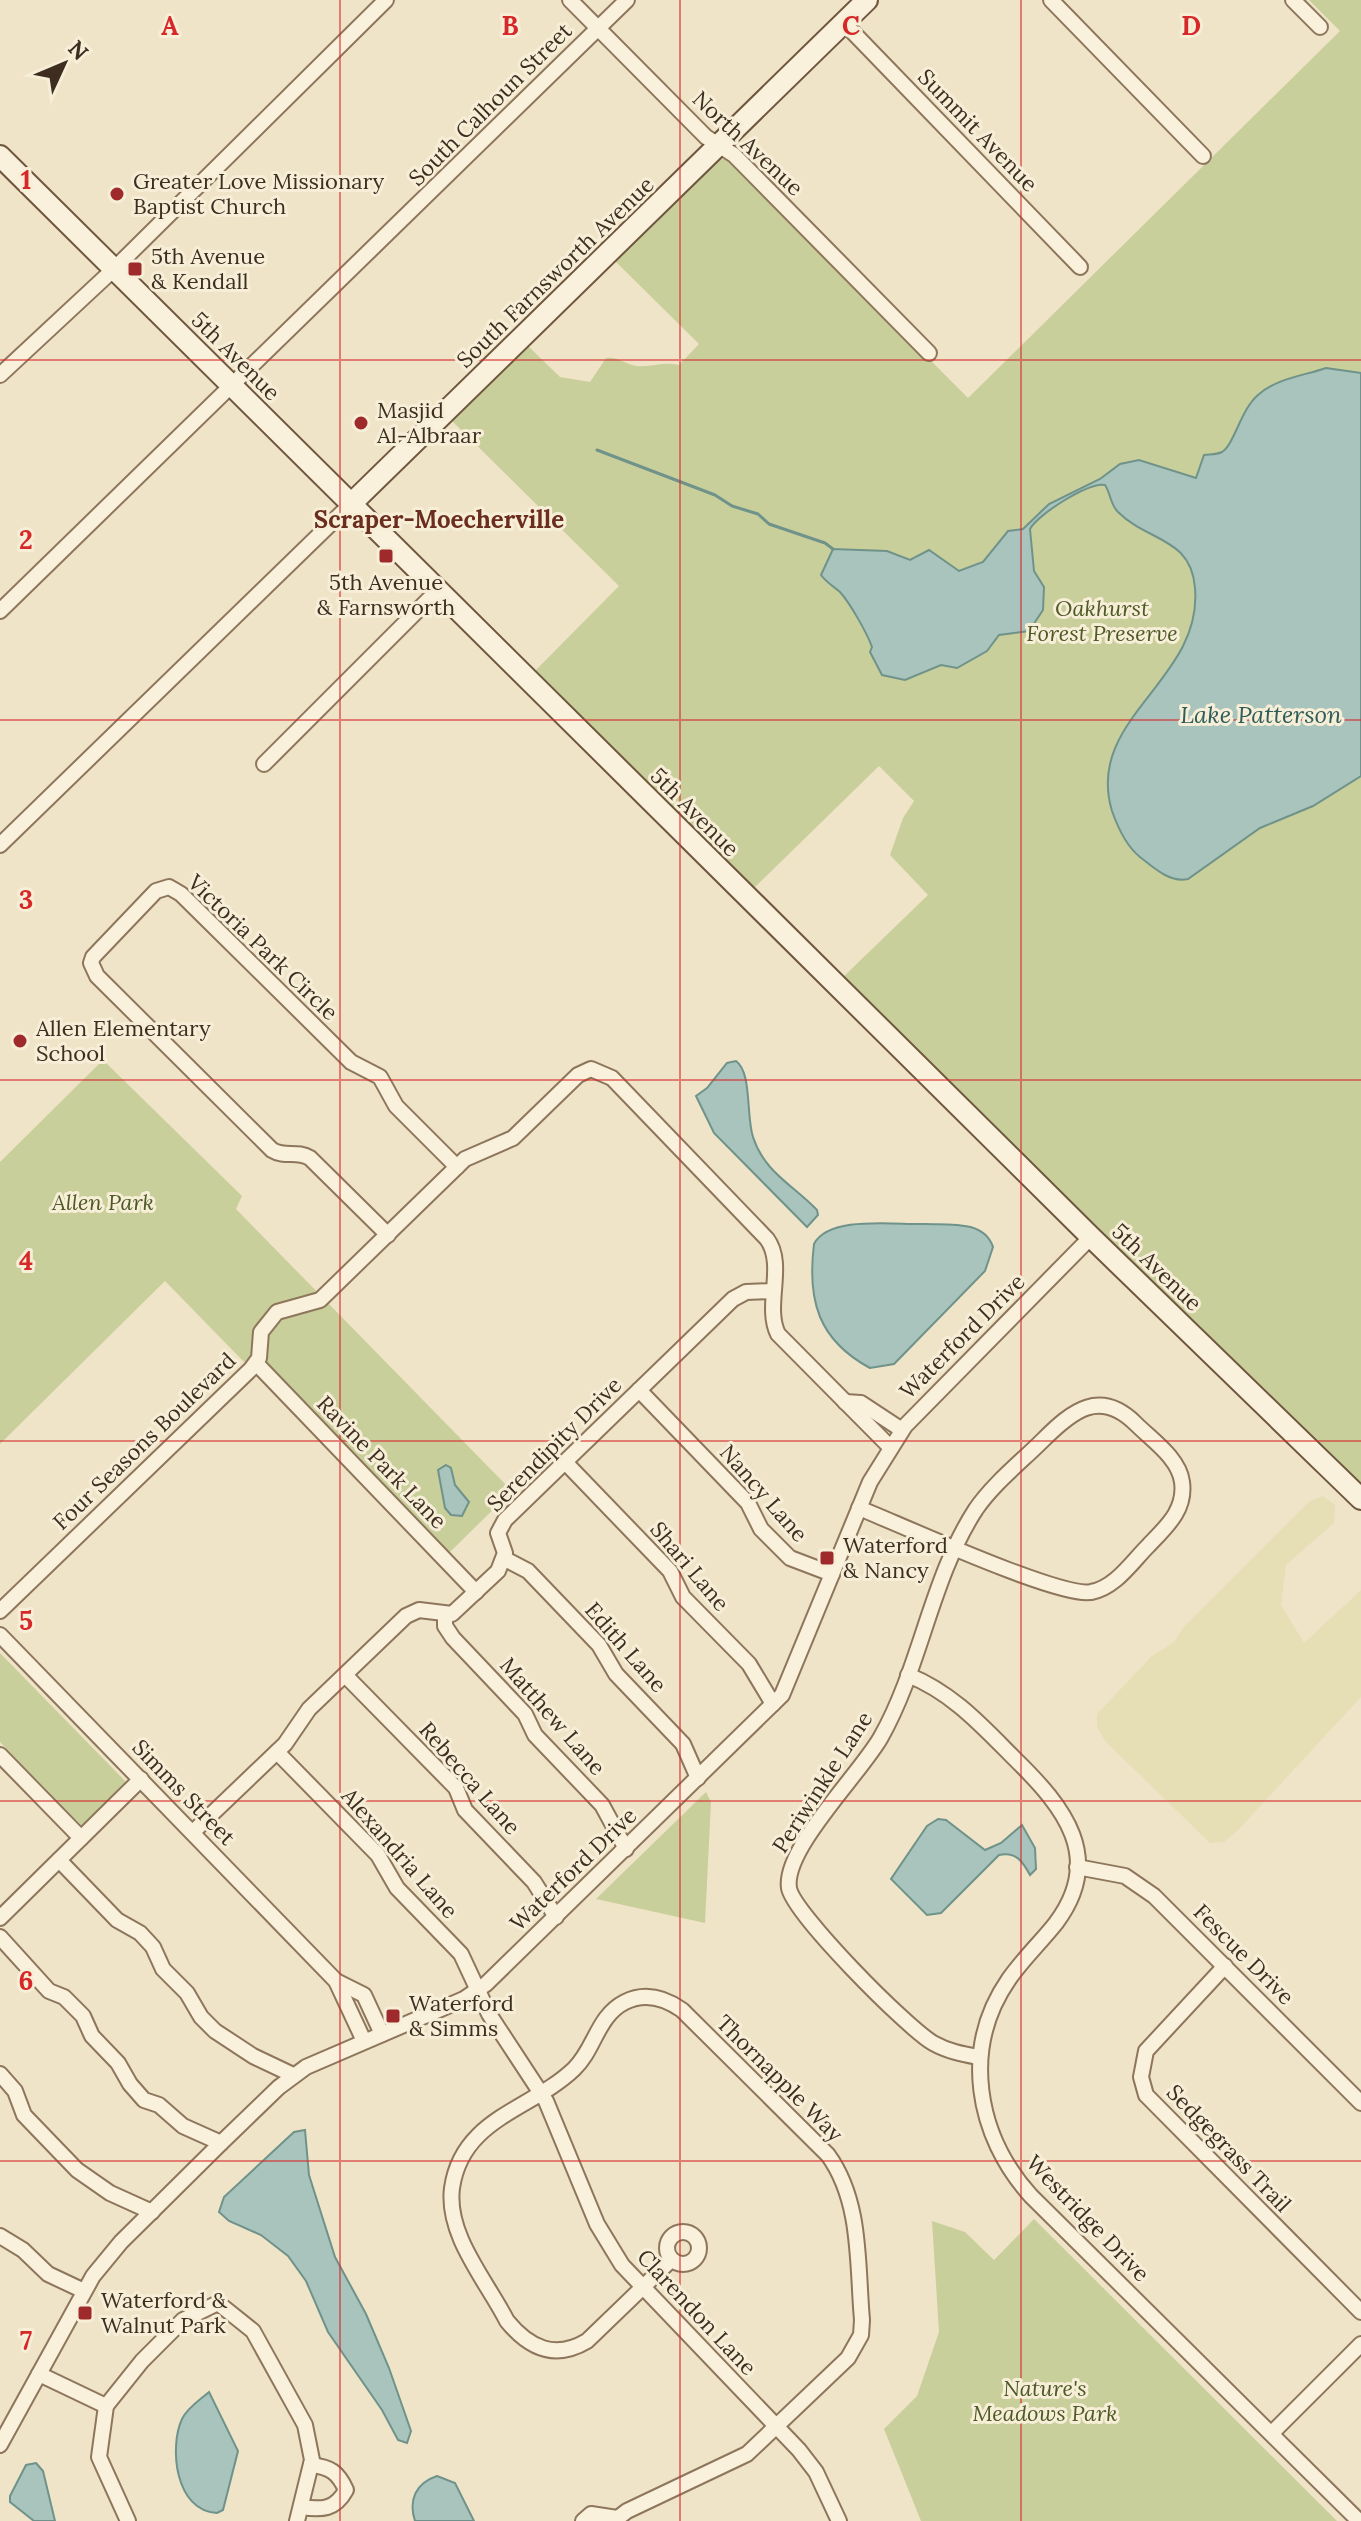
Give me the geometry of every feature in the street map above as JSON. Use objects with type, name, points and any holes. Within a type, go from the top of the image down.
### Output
[{"type":"street","points":[[0,375],[114,269],[386,0]]},
{"type":"street","name":"North Avenue","points":[[570,0],[706,137],[734,155],[929,353]]},
{"type":"street","name":"South Calhoun Street","points":[[0,611],[627,0]]},
{"type":"street","name":"South Farnsworth Avenue","points":[[0,845],[867,0]]},
{"type":"street","points":[[1051,0],[1203,156]]},
{"type":"street","points":[[1293,0],[1320,27]]},
{"type":"street","name":"Summit Avenue","points":[[844,23],[1080,267]]},
{"type":"street","name":"5th Avenue","points":[[0,156],[1091,1237],[1361,1499]]},
{"type":"street","points":[[264,764],[437,591]]},
{"type":"street","name":"Victoria Park Circle","points":[[388,1235],[310,1158],[298,1152],[285,1154],[272,1150],[97,976],[91,963],[93,957],[156,891],[169,887],[181,894],[351,1062],[380,1077],[396,1106],[457,1167]]},
{"type":"street","name":"Four Seasons Boulevard","points":[[0,1611],[256,1363],[261,1332],[271,1318],[292,1306],[314,1305],[471,1154],[513,1138],[578,1075],[591,1069],[612,1078],[767,1239],[774,1252],[773,1322],[778,1334],[889,1446]]},
{"type":"street","name":"Waterford Drive","points":[[0,2445],[84,2291],[108,2256],[221,2143],[293,2075],[327,2055],[382,2034],[478,1990],[773,1704],[793,1674],[859,1508],[889,1446],[1091,1237]]},
{"type":"street","name":"Serendipity Drive","points":[[505,1559],[498,1539],[500,1527],[565,1462],[739,1294],[773,1291]]},
{"type":"street","name":"Ravine Park Lane","points":[[256,1363],[476,1592]]},
{"type":"street","name":"Nancy Lane","points":[[639,1390],[748,1503],[761,1529],[790,1558],[832,1574]]},
{"type":"street","name":"Four Seasons Boulevard","points":[[845,1402],[861,1403],[902,1430]]},
{"type":"street","points":[[859,1508],[1067,1592],[1097,1591],[1114,1581],[1175,1517],[1182,1498],[1181,1475],[1173,1461],[1122,1411],[1101,1406],[1081,1408],[1066,1417],[986,1497],[957,1547]]},
{"type":"street","name":"Shari Lane","points":[[565,1462],[670,1571],[683,1597],[749,1664],[773,1704]]},
{"type":"street","name":"Periwinkle Lane","points":[[957,1547],[881,1738],[800,1849],[789,1875],[789,1889],[802,1916],[919,2033],[953,2052],[978,2057]]},
{"type":"street","points":[[193,1832],[277,1752],[303,1715],[413,1612],[425,1610],[445,1616],[458,1609],[505,1559]]},
{"type":"street","name":"Edith Lane","points":[[505,1559],[528,1571],[599,1645],[616,1674],[683,1744],[698,1778]]},
{"type":"street","name":"Matthew Lane","points":[[445,1616],[445,1626],[453,1638],[525,1714],[535,1735],[602,1805],[626,1849]]},
{"type":"street","name":"Simms Street","points":[[0,1635],[336,1981],[364,2041]]},
{"type":"street","name":"Rebecca Lane","points":[[345,1675],[456,1788],[465,1810],[534,1882],[556,1917]]},
{"type":"street","name":"Westridge Drive","points":[[908,1675],[950,1696],[1058,1803],[1072,1832],[1077,1867],[1066,1908],[1006,1983],[984,2033],[978,2057],[986,2122],[1012,2175],[1359,2521]]},
{"type":"street","name":"Alexandria Lane","points":[[277,1752],[378,1855],[397,1888],[461,1954],[478,1990]]},
{"type":"street","points":[[0,1755],[81,1838]]},
{"type":"street","points":[[0,1918],[141,1779]]},
{"type":"street","points":[[59,1860],[117,1920],[140,1933],[153,1947],[163,1969],[215,2031],[253,2056],[293,2075]]},
{"type":"street","name":"Fescue Drive","points":[[1077,1867],[1109,1871],[1140,1885],[1361,2103]]},
{"type":"street","points":[[0,1937],[49,1991],[64,1997],[83,2016],[92,2036],[118,2063],[144,2100],[159,2105],[183,2126],[221,2143]]},
{"type":"street","name":"Sedgegrass Trail","points":[[1225,1966],[1146,2051],[1141,2077],[1146,2095],[1361,2312]]},
{"type":"street","name":"Simms Street","points":[[336,1981],[364,1995],[382,2034]]},
{"type":"street","name":"Clarendon Lane","points":[[478,1990],[494,2021],[541,2093],[597,2224],[622,2265],[816,2472],[839,2521]]},
{"type":"street","name":"Thornapple Way","points":[[616,2520],[732,2464],[777,2427],[848,2358],[861,2335],[852,2203],[840,2172],[828,2155],[682,2010],[664,2000],[639,1997],[616,2007],[598,2028],[577,2067],[541,2093],[488,2124],[468,2146],[452,2191],[453,2218],[459,2234],[507,2321],[518,2335],[546,2351],[574,2349],[587,2341],[641,2287]]},
{"type":"street","points":[[0,2074],[18,2096],[24,2115],[77,2170],[110,2193],[152,2212]]},
{"type":"street","points":[[0,2236],[23,2250],[48,2274],[84,2291]]},
{"type":"street","points":[[641,2287],[671,2260]]},
{"type":"street","points":[[128,2521],[99,2457],[106,2406],[142,2361],[183,2320],[218,2303],[253,2331],[305,2425],[311,2465],[299,2514],[323,2510],[339,2503],[346,2490],[340,2475],[325,2467],[311,2465]]},
{"type":"street","points":[[1272,2433],[1361,2344]]},
{"type":"street","points":[[39,2374],[106,2406]]},
{"type":"street","points":[[583,2521],[591,2514],[616,2520]]},
{"type":"shaded area","points":[[1323,1496],[1335,1505],[1334,1523],[1286,1565],[1281,1605],[1304,1643],[1361,1590],[1361,1697],[1239,1829],[1224,1842],[1210,1843],[1106,1742],[1097,1727],[1097,1714],[1152,1656],[1174,1642],[1184,1627],[1310,1501]]},
{"type":"green space","name":"Oakhurst Forest Preserve","points":[[1309,0],[1361,0],[1361,1489],[839,981],[928,895],[890,855],[903,818],[914,801],[879,766],[750,892],[530,676],[619,586],[451,420],[527,345],[560,377],[590,382],[606,358],[638,366],[679,365],[699,344],[614,260],[714,163],[725,158],[731,160],[968,398],[1340,31]]},
{"type":"green space","name":"Allen Park","points":[[103,1060],[242,1196],[236,1209],[512,1491],[448,1554],[255,1355],[245,1363],[165,1281],[0,1444],[0,1162]]},
{"type":"green space","points":[[0,1653],[128,1784],[83,1827],[0,1742]]},
{"type":"green space","points":[[706,1792],[711,1802],[705,1923],[596,1899]]},
{"type":"green space","name":"Nature's Meadows Park","points":[[1034,2219],[1337,2521],[921,2521],[884,2429],[917,2396],[939,2332],[932,2221],[965,2232],[994,2260]]},
{"type":"water","name":"Lake Patterson","points":[[1326,368],[1361,373],[1361,776],[1313,806],[1260,828],[1188,879],[1175,879],[1162,874],[1131,848],[1112,811],[1108,779],[1114,750],[1128,724],[1181,649],[1193,620],[1195,588],[1192,571],[1177,549],[1118,512],[1105,485],[1088,488],[1064,500],[1030,529],[1034,571],[1044,587],[1043,610],[1029,631],[999,635],[987,651],[957,668],[941,665],[905,680],[882,675],[870,652],[870,641],[853,611],[840,592],[821,575],[833,549],[887,551],[910,560],[929,550],[959,571],[983,562],[1008,531],[1023,529],[1049,504],[1100,479],[1120,464],[1139,460],[1196,478],[1204,455],[1220,453],[1226,448],[1252,401],[1265,389]]},
{"type":"water","points":[[736,1061],[747,1084],[751,1128],[758,1149],[772,1169],[817,1210],[818,1215],[807,1227],[714,1133],[696,1096],[707,1088],[727,1063]]},
{"type":"water","points":[[848,1225],[955,1225],[974,1228],[988,1238],[993,1247],[985,1271],[894,1364],[870,1368],[838,1345],[820,1316],[812,1283],[814,1244],[822,1235]]},
{"type":"water","points":[[446,1465],[451,1468],[455,1485],[469,1502],[462,1516],[451,1515],[445,1508],[438,1470]]},
{"type":"water","points":[[938,1819],[946,1820],[985,1850],[1001,1843],[1022,1825],[1035,1848],[1036,1869],[1030,1875],[1014,1856],[999,1855],[941,1913],[927,1915],[891,1879],[927,1826]]},
{"type":"water","points":[[305,2130],[309,2175],[335,2257],[366,2314],[389,2368],[411,2431],[407,2443],[398,2440],[382,2410],[328,2332],[306,2281],[288,2256],[261,2235],[229,2221],[219,2212],[224,2197],[294,2132]]},
{"type":"water","points":[[209,2392],[238,2451],[223,2510],[217,2513],[203,2510],[192,2501],[184,2490],[176,2461],[182,2419]]},
{"type":"water","points":[[36,2463],[43,2471],[55,2521],[34,2521],[10,2502],[26,2465]]},
{"type":"water","points":[[437,2476],[455,2483],[474,2521],[415,2521],[413,2499],[424,2483]]},
{"type":"waterway","points":[[597,450],[715,495],[732,506],[758,514],[769,524],[825,543],[833,549]]},
{"type":"place","name":"Greater Love Missionary Baptist Church","points":[[117,194]]},
{"type":"place","name":"5th Avenue & Kendall","points":[[135,269]]},
{"type":"place","name":"Masjid Al-Albraar","points":[[361,423]]},
{"type":"place","name":"5th Avenue & Farnsworth","points":[[386,556]]},
{"type":"place","name":"Allen Elementary School","points":[[20,1041]]},
{"type":"place","name":"Waterford & Nancy","points":[[827,1558]]},
{"type":"place","name":"Waterford & Simms","points":[[393,2016]]},
{"type":"place","name":"Waterford & Walnut Park","points":[[85,2313]]},
{"type":"district","name":"Scraper-Moecherville","points":[[439,520]]}]
